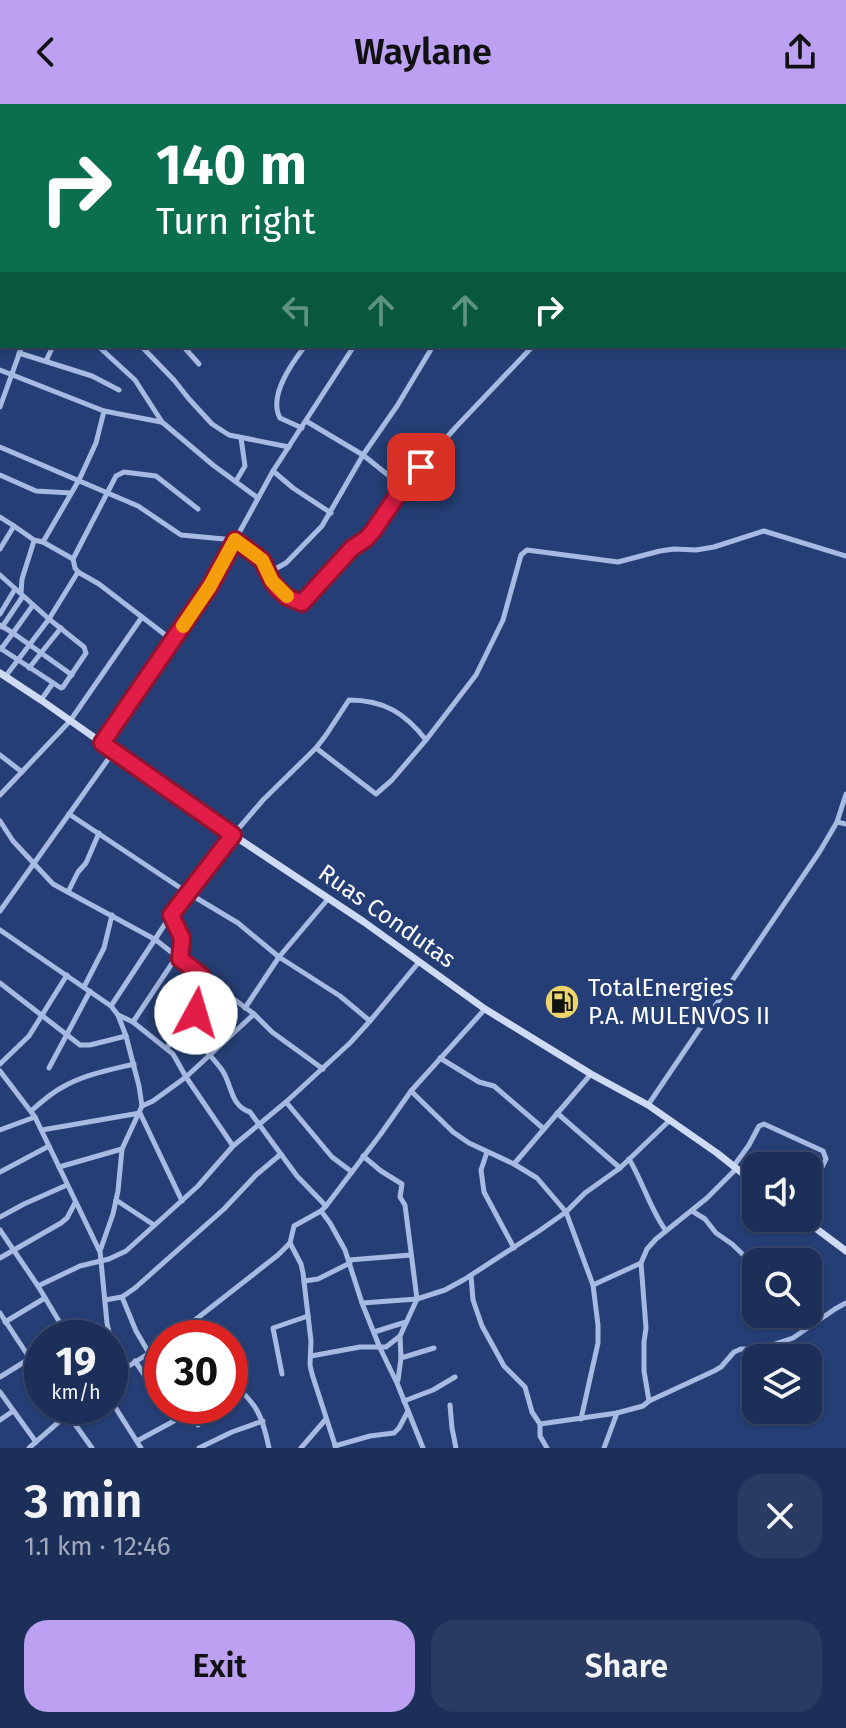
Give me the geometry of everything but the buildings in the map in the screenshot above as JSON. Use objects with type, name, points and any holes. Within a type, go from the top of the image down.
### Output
[{"type":"street","points":[[0,407],[21,348]]},
{"type":"street","points":[[46,361],[52,348]]},
{"type":"street","points":[[100,348],[135,380],[162,422],[258,498]]},
{"type":"street","points":[[143,348],[212,424],[229,435],[289,447]]},
{"type":"street","points":[[185,348],[199,364]]},
{"type":"street","points":[[302,428],[280,418],[276,409],[280,389],[291,365],[304,348]]},
{"type":"street","points":[[102,743],[210,586],[273,471],[353,348]]},
{"type":"street","points":[[268,573],[290,559],[322,526],[432,348]]},
{"type":"street","points":[[1,450],[138,506],[181,535],[235,540],[262,560],[272,581],[283,594],[302,603],[352,548],[366,539],[403,487],[531,348]]},
{"type":"street","points":[[19,353],[92,376],[119,390]]},
{"type":"street","points":[[0,370],[104,411],[162,422]]},
{"type":"street","points":[[43,542],[79,480],[96,443],[104,411]]},
{"type":"street","points":[[306,421],[363,455],[403,487]]},
{"type":"street","points":[[236,481],[245,466],[241,438]]},
{"type":"street","points":[[273,471],[331,513]]},
{"type":"street","points":[[172,640],[99,584],[78,572],[73,559],[116,476],[121,473],[151,475],[161,479],[198,509]]},
{"type":"street","points":[[0,475],[36,491],[71,493]]},
{"type":"street","points":[[0,517],[34,540],[73,559]]},
{"type":"street","points":[[0,549],[14,526]]},
{"type":"street","points":[[316,748],[376,794],[392,780],[476,675],[503,620],[521,555],[527,550],[618,562],[660,551],[714,547],[764,531],[846,556]]},
{"type":"street","points":[[34,540],[22,579],[22,595],[1,626],[72,675]]},
{"type":"street","points":[[3,675],[49,619],[78,572]]},
{"type":"street","points":[[0,575],[86,651],[86,656],[62,688],[1,648],[33,605]]},
{"type":"street","points":[[0,614],[3,602],[15,589]]},
{"type":"street","points":[[0,795],[70,721],[142,617]]},
{"type":"street","points":[[29,668],[61,628]]},
{"type":"street","name":"Ruas Condutas","points":[[3,675],[364,922],[485,1009],[648,1105],[742,1174]]},
{"type":"street","points":[[41,700],[53,683]]},
{"type":"street","points":[[111,1006],[171,915],[233,835],[263,800],[316,748],[349,700],[392,709],[406,717],[426,740]]},
{"type":"street","points":[[0,911],[114,751]]},
{"type":"street","points":[[0,755],[22,772]]},
{"type":"street","points":[[648,1105],[820,851],[837,822],[846,794]]},
{"type":"street","points":[[69,814],[238,923],[279,957],[340,996],[370,1021]]},
{"type":"street","points":[[0,821],[13,841],[53,884],[156,940],[323,1069]]},
{"type":"street","points":[[837,822],[846,824]]},
{"type":"street","points":[[68,892],[86,863],[99,833]]},
{"type":"street","points":[[245,1008],[279,957],[328,899]]},
{"type":"street","points":[[49,1068],[68,1035],[104,948],[112,915]]},
{"type":"street","points":[[133,1022],[179,958],[182,938],[171,915]]},
{"type":"street","points":[[0,930],[111,1006],[118,1015],[134,1064],[141,1109],[182,1201]]},
{"type":"street","points":[[38,1286],[80,1266],[126,1251],[198,1186],[233,1146],[350,1043],[419,962]]},
{"type":"street","points":[[0,1064],[27,1040],[67,975]]},
{"type":"street","points":[[167,1049],[189,995],[201,975]]},
{"type":"street","points":[[0,983],[77,1043],[84,1045],[126,1036]]},
{"type":"street","points":[[189,995],[196,1013],[196,1035],[225,1075],[234,1099],[242,1109],[250,1112],[323,1208],[337,1234],[374,1332],[376,1345],[397,1383],[423,1448]]},
{"type":"street","points":[[197,1320],[290,1243],[294,1226],[323,1208],[411,1091],[485,1009]]},
{"type":"street","points":[[42,1130],[141,1109],[186,1077],[254,1014]]},
{"type":"street","points":[[118,1015],[133,1022],[177,1060],[233,1146]]},
{"type":"street","points":[[440,1058],[479,1082],[494,1086],[544,1129]]},
{"type":"street","points":[[0,1130],[33,1114],[50,1095],[68,1084],[134,1064]]},
{"type":"street","points":[[0,1071],[42,1130],[100,1251],[107,1320]]},
{"type":"street","points":[[514,1164],[591,1074]]},
{"type":"street","points":[[411,1091],[453,1132],[537,1178],[566,1212],[593,1285],[597,1305],[598,1343],[581,1419]]},
{"type":"street","points":[[286,1102],[332,1157],[352,1172]]},
{"type":"street","points":[[100,1251],[116,1200],[122,1149],[141,1109]]},
{"type":"street","points":[[557,1113],[620,1168]]},
{"type":"street","points":[[362,1303],[417,1299],[445,1290],[471,1276],[566,1212],[585,1193],[620,1168],[670,1120]]},
{"type":"street","points":[[744,1152],[759,1126],[764,1124],[823,1151],[826,1159],[822,1167]]},
{"type":"street","points":[[0,1172],[49,1146]]},
{"type":"street","points":[[59,1167],[122,1149]]},
{"type":"street","points":[[487,1152],[481,1170],[484,1192],[514,1248]]},
{"type":"street","points":[[105,1300],[122,1297],[135,1288],[214,1219],[281,1154]]},
{"type":"street","points":[[311,1356],[376,1345],[390,1346],[400,1336],[417,1299],[405,1205],[400,1197],[402,1184],[363,1156]]},
{"type":"street","points":[[649,1401],[644,1371],[646,1328],[641,1263],[649,1246],[707,1198],[742,1156]]},
{"type":"street","points":[[629,1159],[666,1231]]},
{"type":"street","points":[[0,1217],[67,1185]]},
{"type":"street","points":[[116,1200],[154,1225]]},
{"type":"street","points":[[67,1218],[75,1203]]},
{"type":"street","points":[[692,1211],[742,1254]]},
{"type":"street","points":[[0,1258],[67,1218],[83,1216]]},
{"type":"street","points":[[0,1230],[57,1320]]},
{"type":"street","points":[[821,1232],[846,1251]]},
{"type":"street","points":[[290,1243],[301,1264],[304,1281],[312,1374],[336,1447],[370,1436],[394,1433],[408,1411]]},
{"type":"street","points":[[304,1281],[318,1279],[349,1261],[411,1255]]},
{"type":"street","points":[[593,1285],[641,1263]]},
{"type":"street","points":[[471,1276],[473,1300],[482,1326],[504,1366],[525,1387],[532,1412],[540,1424],[540,1436],[547,1448]]},
{"type":"street","points":[[122,1297],[136,1331],[144,1341]]},
{"type":"street","points":[[5,1322],[45,1298]]},
{"type":"street","points":[[540,1424],[617,1413],[643,1406],[721,1367],[734,1352],[760,1349],[793,1338],[846,1303]]},
{"type":"street","points":[[0,1313],[24,1350]]},
{"type":"street","points":[[282,1374],[273,1328],[308,1316]]},
{"type":"street","points":[[374,1332],[406,1322]]},
{"type":"street","points":[[397,1383],[400,1336]]},
{"type":"street","points":[[401,1358],[434,1348]]},
{"type":"street","points":[[128,1366],[144,1356]]},
{"type":"street","points":[[135,1361],[144,1374]]},
{"type":"street","points":[[0,1377],[24,1362]]},
{"type":"street","points":[[404,1401],[455,1377]]},
{"type":"street","points":[[0,1392],[36,1442]]},
{"type":"street","points":[[248,1397],[263,1421],[269,1448]]},
{"type":"street","points":[[450,1405],[456,1448]]},
{"type":"street","points":[[0,1420],[13,1411]]},
{"type":"street","points":[[604,1448],[617,1413]]},
{"type":"street","points":[[301,1448],[326,1419]]},
{"type":"street","points":[[199,1448],[263,1421]]},
{"type":"street","points":[[29,1448],[57,1424]]},
{"type":"street","points":[[75,1424],[92,1448]]},
{"type":"street","points":[[126,1424],[141,1448]]},
{"type":"street","points":[[137,1441],[168,1424]]},
{"type":"street","points":[[82,1448],[84,1437]]},
{"type":"slow traffic","points":[[183,626],[210,586],[235,540],[262,560],[272,581],[287,596]]},
{"type":"place","name":"TotalEnergies P.A. MULENVOS II","points":[[562,1002]]},
{"type":"route","points":[[196,1013],[189,995],[201,975],[180,959],[182,938],[171,915],[233,835],[102,743],[210,586],[235,540],[262,560],[278,589],[302,603],[352,548],[366,539],[421,467]]}]
